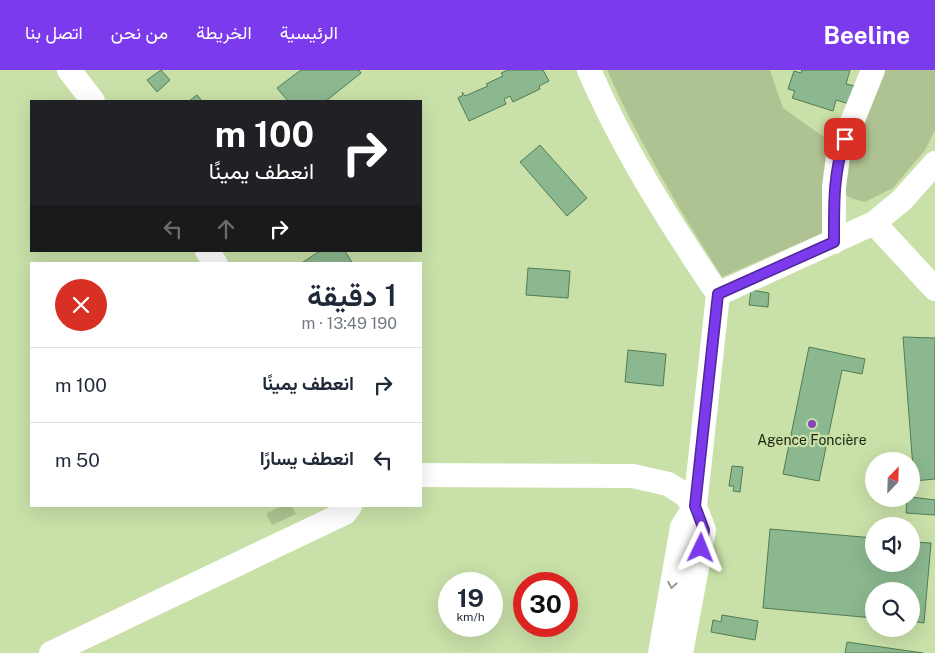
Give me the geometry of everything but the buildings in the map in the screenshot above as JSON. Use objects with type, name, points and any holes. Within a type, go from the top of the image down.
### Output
[{"type":"street","points":[[69,70],[92,100]]},
{"type":"street","points":[[589,70],[625,141],[672,225],[718,294],[695,506],[682,527],[660,653]]},
{"type":"street","points":[[834,242],[834,187],[838,157],[873,70]]},
{"type":"street","points":[[718,294],[874,223],[902,200],[935,162]]},
{"type":"street","points":[[874,223],[935,289]]},
{"type":"street","points":[[422,475],[633,476],[668,484],[684,494],[695,506],[704,530],[681,653]]},
{"type":"street","points":[[51,653],[346,512],[349,507]]},
{"type":"green space","points":[[607,70],[770,70],[783,108],[821,135],[833,139],[825,232],[722,277],[646,150]]},
{"type":"green space","points":[[885,70],[935,70],[935,130],[925,150],[893,188],[865,202],[850,198],[840,190],[845,160]]},
{"type":"green space","points":[[279,507],[292,507],[296,514],[272,525],[266,514]]},
{"type":"place","name":"Agence Foncière","points":[[812,424]]},
{"type":"route","points":[[701,548],[704,530],[695,506],[718,294],[834,242],[834,187],[838,157],[845,139]]}]
